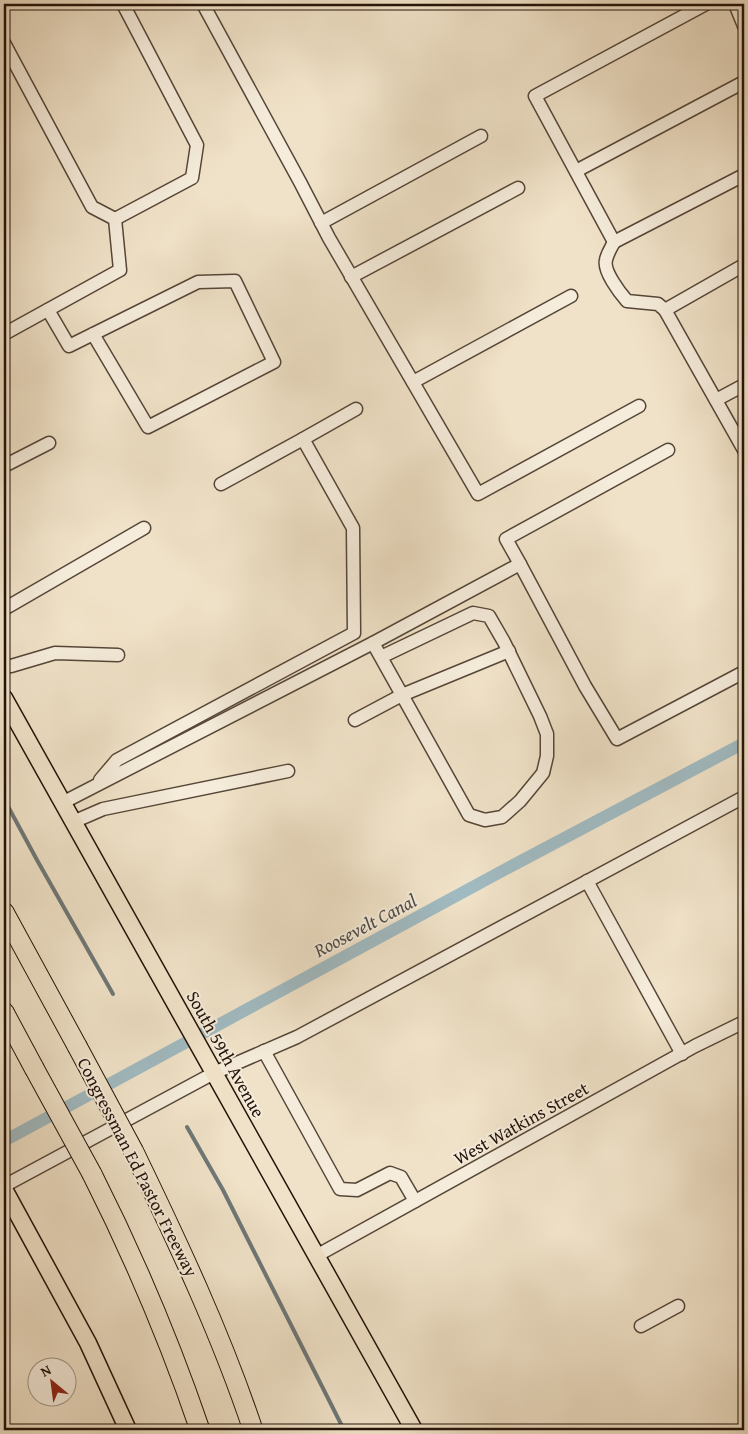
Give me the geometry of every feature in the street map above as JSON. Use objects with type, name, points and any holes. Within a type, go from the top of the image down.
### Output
[{"type":"highway","name":"Congressman Ed Pastor Freeway","points":[[4,912],[134,1152],[194,1278],[225,1353],[253,1430]]},
{"type":"highway","points":[[4,1012],[119,1227],[184,1384],[200,1430]]},
{"type":"main road","name":"South 59th Avenue","points":[[4,698],[414,1430]]},
{"type":"main road","points":[[4,1188],[88,1343],[128,1430]]},
{"type":"street","points":[[115,220],[192,178],[197,145],[123,4]]},
{"type":"street","points":[[203,4],[321,223],[478,494],[639,406]]},
{"type":"street","points":[[614,242],[535,96],[706,4]]},
{"type":"street","points":[[735,4],[744,26]]},
{"type":"street","points":[[4,43],[92,207],[115,220]]},
{"type":"street","points":[[576,171],[744,82]]},
{"type":"street","points":[[321,223],[481,136]]},
{"type":"street","points":[[744,175],[614,242],[605,262],[606,270],[627,301],[658,304],[665,310],[744,450]]},
{"type":"street","points":[[351,276],[518,188]]},
{"type":"street","points":[[4,334],[120,270],[115,220]]},
{"type":"street","points":[[665,310],[744,265]]},
{"type":"street","points":[[48,310],[69,346],[93,334],[198,282],[235,281],[274,362],[148,427],[93,334]]},
{"type":"street","points":[[413,382],[571,296]]},
{"type":"street","points":[[716,400],[744,385]]},
{"type":"street","points":[[221,484],[356,409]]},
{"type":"street","points":[[95,786],[116,760],[354,634],[353,528],[303,439]]},
{"type":"street","points":[[4,466],[49,443]]},
{"type":"street","points":[[668,450],[506,540],[617,739],[744,672]]},
{"type":"street","points":[[4,609],[144,528]]},
{"type":"street","points":[[62,803],[373,643],[520,564]]},
{"type":"street","points":[[373,643],[381,658],[469,815],[485,820],[502,817],[520,801],[543,773],[548,745],[547,734],[540,716],[509,651],[489,616],[473,613],[381,658]]},
{"type":"street","points":[[355,720],[402,695],[509,651]]},
{"type":"street","points":[[11,666],[56,653],[118,655]]},
{"type":"street","points":[[73,822],[103,809],[288,771]]},
{"type":"street","points":[[4,1188],[214,1073],[298,1037],[744,797]]},
{"type":"street","points":[[587,881],[682,1054]]},
{"type":"street","name":"West Watkins Street","points":[[316,1256],[682,1054],[744,1022]]},
{"type":"street","points":[[264,1051],[340,1189],[357,1190],[390,1173],[401,1177],[415,1201]]},
{"type":"street","points":[[641,1326],[678,1306]]},
{"type":"waterway","name":"Roosevelt Canal","points":[[4,1141],[504,870],[744,743]]},
{"type":"waterway","points":[[4,799],[113,994]]},
{"type":"waterway","points":[[187,1127],[223,1190],[344,1430]]}]
